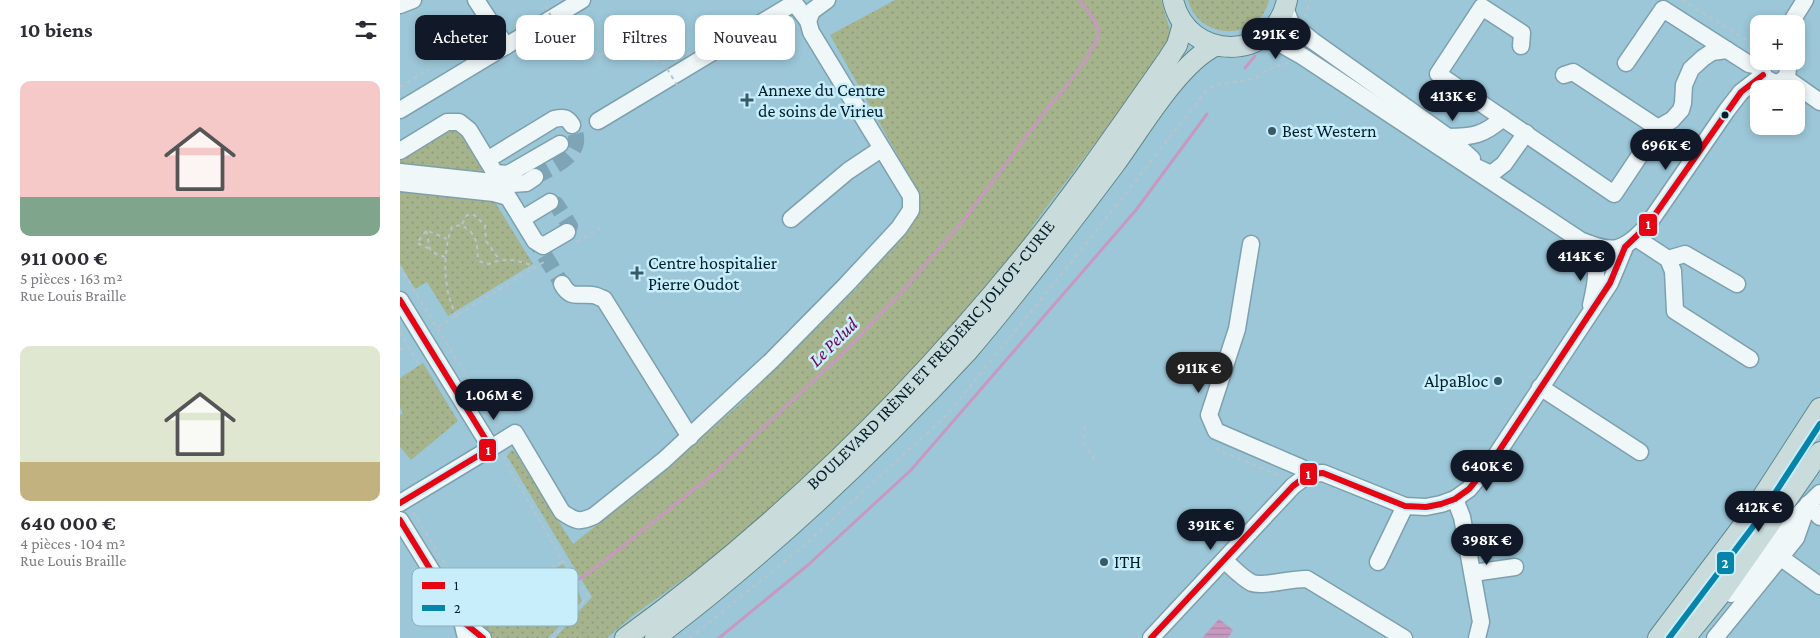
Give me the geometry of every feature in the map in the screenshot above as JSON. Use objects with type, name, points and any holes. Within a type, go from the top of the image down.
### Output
[{"type":"main road","points":[[1172,0],[1183,24],[1192,34],[1215,46],[1230,48],[1245,46],[1260,40],[1279,20],[1286,4]]},
{"type":"main road","name":"BOULEVARD IRÈNE ET FRÉDÉRIC JOLIOT-CURIE","points":[[625,638],[708,575],[796,499],[894,404],[951,343],[1029,250],[1080,183],[1177,46],[1183,24]]},
{"type":"main road","name":"BOULEVARD IRÈNE ET FRÉDÉRIC JOLIOT-CURIE","points":[[655,638],[719,587],[807,512],[892,430],[966,353],[1045,258],[1159,102],[1188,66],[1206,50],[1215,46]]},
{"type":"main road","points":[[1658,638],[1748,518],[1820,408]]},
{"type":"main road","points":[[1685,638],[1724,597],[1820,452]]},
{"type":"street","points":[[400,5],[413,0]]},
{"type":"street","points":[[476,0],[486,15]]},
{"type":"street","points":[[506,46],[582,0]]},
{"type":"street","points":[[808,21],[812,11],[826,0]]},
{"type":"street","points":[[1795,15],[1804,0]]},
{"type":"street","points":[[400,502],[515,433],[562,512],[572,519],[583,521],[594,516],[690,437],[771,361],[899,228],[911,210],[911,196],[905,183],[881,148],[811,32],[808,21],[793,1],[598,121]]},
{"type":"street","points":[[1521,46],[1522,33],[1477,3],[1438,74],[1614,194],[1658,128],[1672,120],[1681,110],[1687,77],[1695,65],[1712,52],[1727,50]]},
{"type":"street","points":[[1286,4],[1291,23],[1313,41],[1448,137],[1464,153],[1569,234]]},
{"type":"street","points":[[1626,63],[1663,9],[1750,64]]},
{"type":"street","points":[[1260,40],[1279,43],[1302,56],[1569,234],[1601,248],[1614,249],[1631,242],[1668,259],[1685,254],[1737,284]]},
{"type":"street","points":[[400,110],[483,60]]},
{"type":"street","points":[[1151,638],[1293,486],[1309,474],[1323,473],[1405,506],[1441,504],[1470,489],[1483,474],[1588,317],[1610,283],[1631,242],[1647,226],[1727,110],[1761,70]]},
{"type":"street","points":[[1764,70],[1768,81],[1775,83],[1784,70]]},
{"type":"street","points":[[1786,70],[1820,102]]},
{"type":"street","points":[[1564,75],[1573,72],[1658,128]]},
{"type":"street","points":[[488,160],[554,119],[562,117],[569,120],[572,125]]},
{"type":"street","points":[[1448,137],[1474,136],[1490,130],[1503,118]]},
{"type":"street","points":[[400,151],[447,122],[459,122],[469,130],[495,173],[508,174],[560,144]]},
{"type":"street","points":[[1491,174],[1504,164],[1526,133]]},
{"type":"street","points":[[1431,142],[1441,145],[1478,169],[1491,174]]},
{"type":"street","points":[[791,219],[848,171],[881,148]]},
{"type":"street","points":[[400,172],[512,184],[526,183],[535,178]]},
{"type":"street","points":[[400,183],[508,197],[535,241],[543,246],[567,232]]},
{"type":"street","points":[[522,219],[550,202]]},
{"type":"street","points":[[1251,244],[1237,329],[1209,415],[1216,431],[1302,468],[1309,474]]},
{"type":"street","points":[[1588,317],[1596,284],[1595,254],[1590,244]]},
{"type":"street","points":[[1668,259],[1673,271],[1675,311],[1750,359]]},
{"type":"street","points":[[562,284],[571,294],[579,296],[594,294],[604,300],[690,437]]},
{"type":"street","points":[[400,300],[492,448]]},
{"type":"street","points":[[1540,387],[1640,452]]},
{"type":"street","points":[[1696,638],[1724,597],[1767,548],[1820,493]]},
{"type":"street","points":[[1455,498],[1462,517],[1473,573],[1480,622],[1477,638]]},
{"type":"street","points":[[1808,504],[1820,517]]},
{"type":"street","points":[[1715,638],[1796,538],[1808,504]]},
{"type":"street","points":[[1378,562],[1405,506]]},
{"type":"street","points":[[400,520],[433,568]]},
{"type":"street","points":[[1780,557],[1820,586]]},
{"type":"street","points":[[1224,560],[1252,583],[1260,584],[1299,578],[1307,579],[1404,638]]},
{"type":"street","points":[[1473,573],[1515,567]]},
{"type":"street","points":[[1665,638],[1686,602]]},
{"type":"street","points":[[474,626],[483,638]]},
{"type":"path","points":[[1682,0],[1750,42]]},
{"type":"path","points":[[545,6],[572,51],[663,62],[677,85]]},
{"type":"path","points":[[400,87],[429,70]]},
{"type":"path","points":[[461,225],[467,215],[474,215],[485,225],[486,241],[499,259]]},
{"type":"path","points":[[437,327],[458,316],[535,267],[526,262],[499,259],[489,264],[481,262],[478,259],[476,237],[469,229],[461,225],[452,227],[447,239],[446,275],[450,299],[458,316]]},
{"type":"path","points":[[426,230],[447,239]]},
{"type":"path","points":[[426,230],[430,249]]},
{"type":"path","points":[[426,230],[417,243],[436,254],[446,257]]},
{"type":"path","points":[[400,267],[506,439],[510,447],[504,454],[504,461],[568,568]]},
{"type":"path","points":[[400,332],[418,363],[423,361]]},
{"type":"path","points":[[400,350],[408,345]]},
{"type":"path","points":[[1085,427],[1083,442],[1095,460]]},
{"type":"path","points":[[551,568],[563,561]]},
{"type":"path","points":[[578,582],[588,596],[578,608]]},
{"type":"path","points":[[553,638],[563,626]]},
{"type":"green space","points":[[895,0],[1161,0],[1170,30],[1168,42],[1134,94],[1033,225],[1027,240],[914,371],[782,501],[717,555],[631,617],[607,638],[555,638],[566,626],[578,626],[578,613],[592,597],[578,574],[578,568],[575,568],[507,456],[511,450],[514,451],[573,544],[662,473],[741,403],[857,288],[910,223],[919,201],[917,190],[830,35]]},
{"type":"green space","points":[[1188,0],[1269,0],[1263,14],[1254,23],[1242,29],[1229,31],[1216,29],[1204,23],[1194,13]]},
{"type":"green space","points":[[453,129],[470,143],[491,176],[400,168],[400,158],[446,130]]},
{"type":"green space","points":[[400,189],[493,199],[533,264],[448,316],[427,282],[415,289],[400,264]]},
{"type":"green space","points":[[423,363],[458,421],[411,460],[400,447],[400,415],[403,413],[400,408],[400,378]]},
{"type":"green space","points":[[563,564],[565,568],[556,568]]},
{"type":"green space","points":[[578,590],[582,601],[578,605]]},
{"type":"green space","points":[[480,626],[559,626],[548,638],[491,638]]},
{"type":"shaded area","points":[[1219,619],[1233,630],[1228,638],[1202,638]]},
{"type":"waterway","name":"Le Pelud","points":[[578,580],[716,472],[843,353],[900,294],[967,216],[1088,56],[1098,37],[1099,31],[1090,13],[1079,0]]},
{"type":"waterway","points":[[1245,68],[1255,56]]},
{"type":"waterway","name":"Le Pelud","points":[[719,638],[808,565],[911,470],[1136,210],[1207,114]]},
{"type":"tunnel","points":[[535,177],[560,163],[573,151],[576,144],[576,135],[572,125]]},
{"type":"tunnel","points":[[550,202],[556,204],[570,226],[567,232]]},
{"type":"tunnel","points":[[532,235],[562,284]]},
{"type":"transit line","name":"1","points":[[1151,638],[1293,486],[1309,474],[1323,473],[1405,506],[1426,507],[1441,504],[1455,499],[1469,489],[1495,457],[1610,283],[1625,247],[1647,226],[1741,92],[1763,75]]},
{"type":"transit line","name":"1","points":[[400,300],[491,448],[400,503]]},
{"type":"transit line","name":"2","points":[[1669,638],[1755,524],[1820,424]]},
{"type":"transit line","name":"1","points":[[400,520],[429,568]]},
{"type":"transit line","name":"1","points":[[468,626],[483,638]]},
{"type":"place","name":"Annexe du Centre de soins de Virieu","points":[[747,100]]},
{"type":"place","name":"Best Western","points":[[1272,131]]},
{"type":"place","name":"Centre hospitalier Pierre Oudot","points":[[637,273]]},
{"type":"place","name":"AlpaBloc","points":[[1498,381]]},
{"type":"place","name":"ITH","points":[[1104,562]]}]
